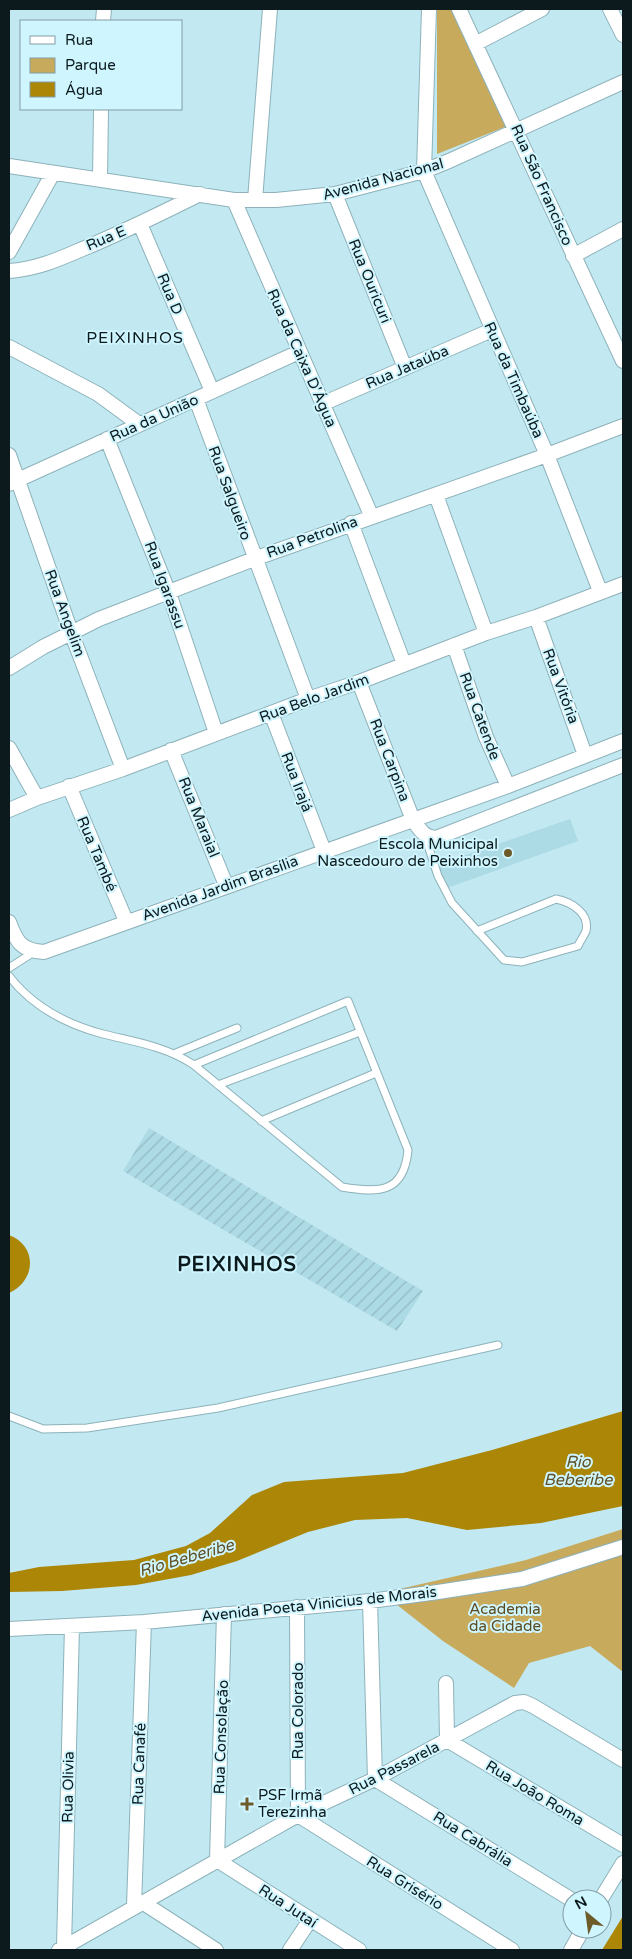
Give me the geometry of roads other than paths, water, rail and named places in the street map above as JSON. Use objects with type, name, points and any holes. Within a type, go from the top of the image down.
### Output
[{"type":"street","points":[[255,200],[270,9]]},
{"type":"street","points":[[424,171],[429,9]]},
{"type":"street","name":"Rua São Francisco","points":[[459,9],[477,43],[573,256],[623,361]]},
{"type":"street","points":[[477,43],[542,9]]},
{"type":"street","points":[[610,9],[623,35]]},
{"type":"street","name":"Avenida Nacional","points":[[9,166],[234,200],[276,200],[335,194],[424,171],[518,131],[623,82]]},
{"type":"street","points":[[100,179],[101,110]]},
{"type":"street","name":"Rua da Timbaúba","points":[[424,171],[547,455],[600,591]]},
{"type":"street","points":[[9,252],[53,173]]},
{"type":"street","name":"Rua E","points":[[9,271],[32,269],[48,264],[140,224],[200,194]]},
{"type":"street","name":"Rua Ouricuri","points":[[335,194],[405,368]]},
{"type":"street","name":"Rua da Caixa D'Água","points":[[234,200],[371,515]]},
{"type":"street","name":"Rua D","points":[[140,224],[212,391]]},
{"type":"street","points":[[573,256],[623,229]]},
{"type":"street","name":"Rua Jataúba","points":[[322,404],[492,330]]},
{"type":"street","points":[[9,347],[98,394],[139,424]]},
{"type":"street","name":"Rua da União","points":[[14,482],[299,352]]},
{"type":"street","name":"Rua Salgueiro","points":[[196,399],[308,699]]},
{"type":"street","name":"Rua Petrolina","points":[[9,668],[71,632],[99,619],[254,558],[371,515],[436,495],[623,426]]},
{"type":"street","name":"Rua Igarassu","points":[[107,438],[169,593],[216,733]]},
{"type":"street","name":"Rua Angelim","points":[[9,455],[14,482],[123,769]]},
{"type":"street","points":[[436,495],[486,633]]},
{"type":"street","points":[[351,523],[404,664]]},
{"type":"street","name":"Rua Belo Jardim","points":[[9,810],[69,786],[123,769],[621,584]]},
{"type":"street","name":"Rua Vitória","points":[[536,617],[585,755]]},
{"type":"street","name":"Rua Catende","points":[[454,645],[486,737],[508,786]]},
{"type":"street","name":"Rua Carpina","points":[[359,682],[413,820],[425,835]]},
{"type":"street","name":"Rua Irajá","points":[[271,713],[324,851]]},
{"type":"street","name":"Avenida Jardim Brasília","points":[[35,952],[44,952],[226,885],[508,786],[623,741]]},
{"type":"street","points":[[9,748],[37,798]]},
{"type":"street","name":"Rua Maraial","points":[[171,750],[226,885]]},
{"type":"street","points":[[425,835],[436,838],[623,765]]},
{"type":"street","name":"Rua També","points":[[69,786],[126,921]]},
{"type":"street","points":[[9,922],[16,941],[22,947],[35,952]]},
{"type":"street","name":"Avenida Poeta Vinicius de Morais","points":[[9,1629],[144,1622],[370,1601],[522,1580],[623,1547]]},
{"type":"street","points":[[370,1601],[375,1779]]},
{"type":"street","name":"Rua Colorado","points":[[297,1607],[298,1815]]},
{"type":"street","name":"Rua Consolação","points":[[217,1860],[224,1614]]},
{"type":"street","name":"Rua Canafé","points":[[138,1904],[144,1622]]},
{"type":"street","name":"Rua Olivia","points":[[64,1949],[72,1626]]},
{"type":"street","points":[[446,1683],[446,1740]]},
{"type":"street","name":"Rua Passarela","points":[[64,1949],[138,1904],[298,1815],[375,1779],[509,1706],[524,1702],[623,1760]]},
{"type":"street","name":"Rua João Roma","points":[[446,1740],[623,1846]]},
{"type":"street","name":"Rua Cabrália","points":[[375,1779],[562,1894]]},
{"type":"street","name":"Rua Grisério","points":[[298,1815],[512,1950]]},
{"type":"street","name":"Rua Jutaí","points":[[217,1860],[359,1950]]},
{"type":"street","points":[[607,1889],[623,1863]]},
{"type":"street","points":[[138,1904],[216,1950]]},
{"type":"street","points":[[290,1950],[310,1920]]},
{"type":"street","points":[[571,1950],[577,1939]]},
{"type":"lane","points":[[425,835],[438,876],[452,903],[477,931],[504,960],[522,962],[578,946],[586,930],[584,916],[569,901],[556,900],[477,931]]},
{"type":"lane","points":[[9,968],[35,952]]},
{"type":"lane","points":[[9,976],[23,994],[58,1019],[102,1034],[141,1041],[176,1053],[194,1065],[342,1187],[368,1191],[386,1187],[400,1180],[406,1168],[408,1150],[348,1001],[194,1065]]},
{"type":"lane","points":[[176,1053],[237,1028]]},
{"type":"lane","points":[[218,1085],[360,1032]]},
{"type":"lane","points":[[261,1121],[376,1073]]},
{"type":"lane","points":[[9,1416],[43,1429],[87,1428],[218,1408],[498,1346]]},
{"type":"water","points":[[9,1235],[25,1247],[29,1255],[30,1264],[29,1272],[24,1280],[18,1288],[9,1293]]},
{"type":"water","name":"Rio Beberibe","points":[[623,1411],[623,1506],[541,1523],[467,1530],[407,1518],[355,1520],[308,1532],[237,1561],[191,1575],[136,1585],[62,1591],[9,1592],[9,1573],[39,1567],[134,1560],[186,1546],[210,1533],[252,1495],[284,1482],[403,1473],[492,1450]]},
{"type":"water","points":[[623,1916],[623,1950],[602,1950],[609,1939],[612,1939],[612,1934]]},
{"type":"place","name":"Escola Municipal Nascedouro de Peixinhos","points":[[508,853]]},
{"type":"place","name":"PSF Irmã Terezinha","points":[[247,1804]]},
{"type":"district","name":"PEIXINHOS","points":[[135,337]]},
{"type":"district","name":"PEIXINHOS","points":[[237,1264]]},
{"type":"park label","name":"Academia da Cidade","points":[[505,1618]]}]
